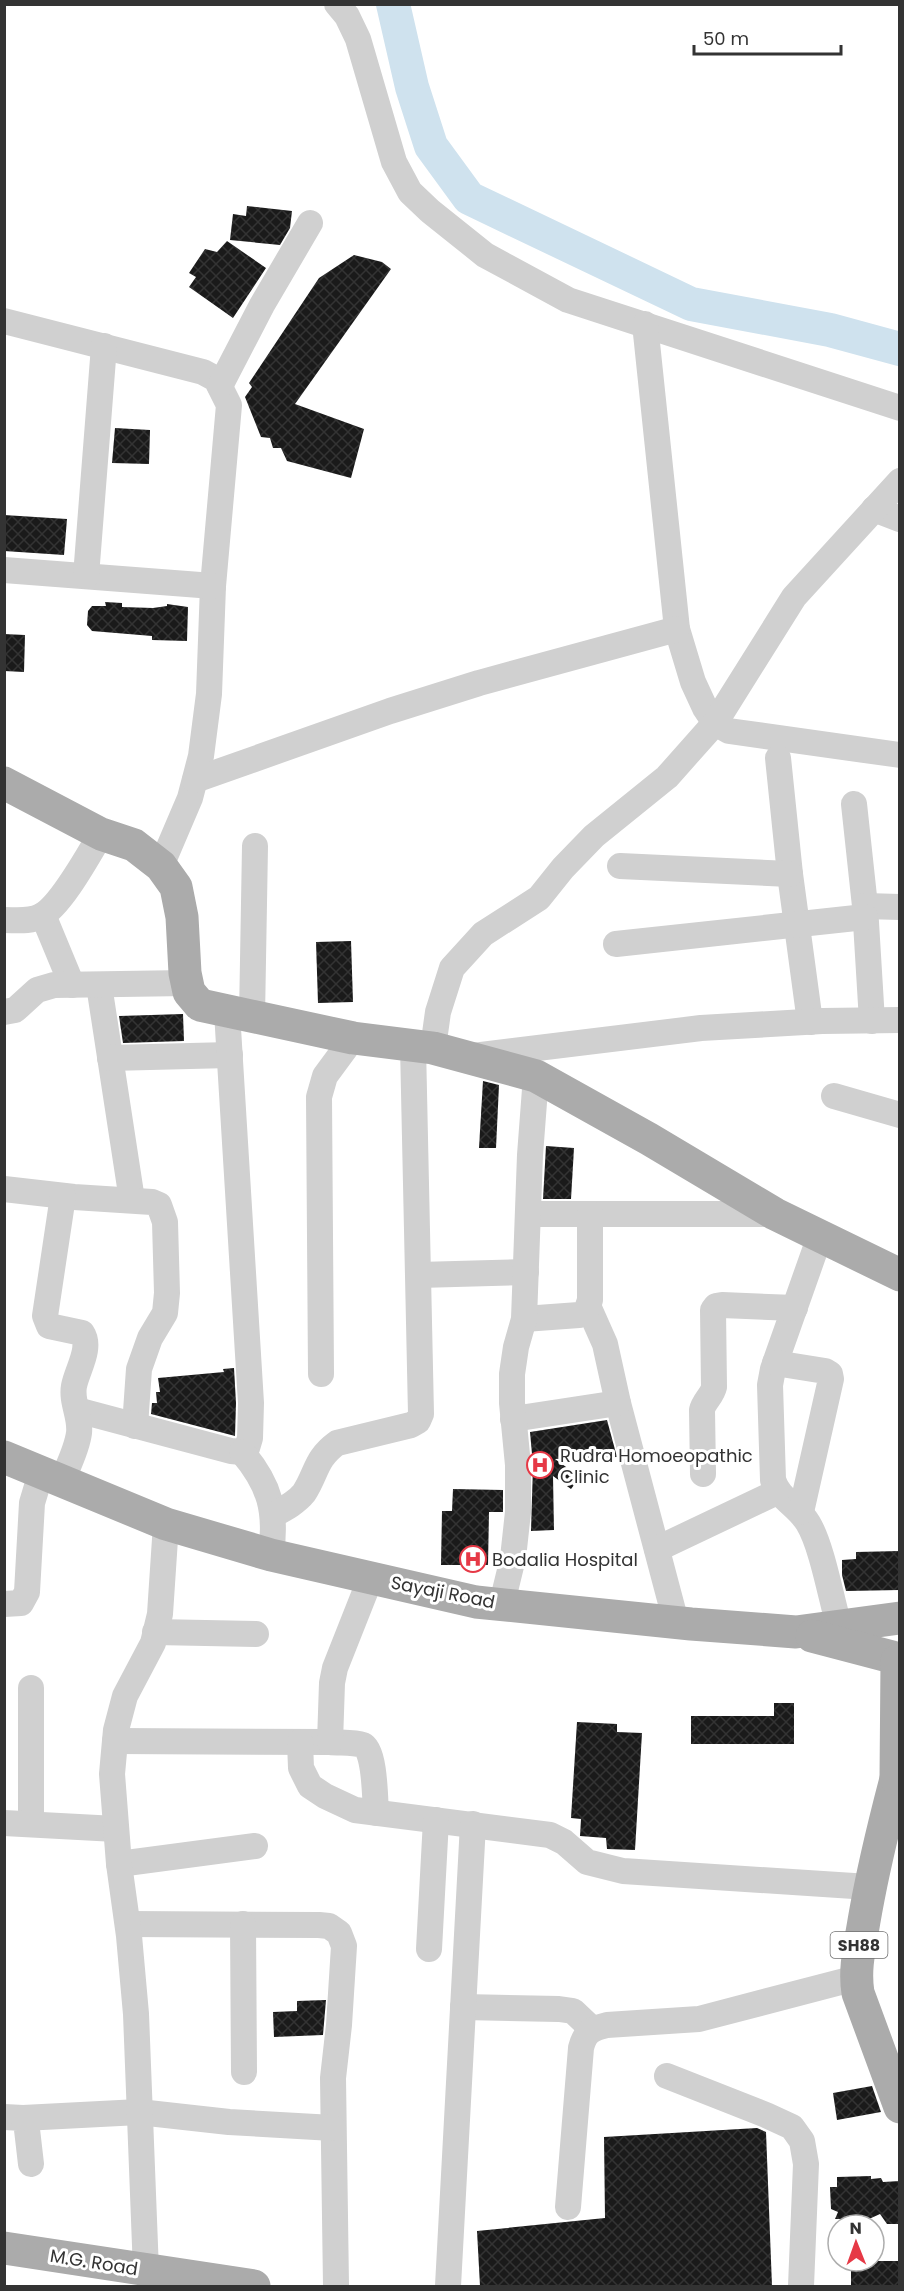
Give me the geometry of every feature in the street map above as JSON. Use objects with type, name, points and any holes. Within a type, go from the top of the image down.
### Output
[{"type":"main road","points":[[4,783],[101,834],[134,845],[161,866],[176,887],[182,917],[189,993],[200,1005],[353,1038],[423,1047],[536,1076],[649,1138],[775,1214],[900,1275]]},
{"type":"main road","name":"Sayaji Road","points":[[4,1457],[166,1524],[271,1555],[476,1602],[796,1632],[900,1619]]},
{"type":"main road","points":[[896,1660],[887,1642],[891,1628],[900,1619]]},
{"type":"main road","points":[[796,1632],[896,1660]]},
{"type":"main road","name":"SH88","points":[[896,1660],[898,1772],[869,1887],[857,1956],[856,1978],[858,1993],[900,2107]]},
{"type":"main road","name":"M.G. Road","points":[[4,2248],[149,2279],[254,2286]]},
{"type":"street","points":[[337,4],[347,16],[358,39],[394,162],[410,192],[430,212],[485,255],[568,300],[900,408]]},
{"type":"street","points":[[220,386],[262,305],[310,223]]},
{"type":"street","points":[[4,321],[203,372],[216,380],[229,405],[213,586],[209,694],[201,756],[190,798],[161,866]]},
{"type":"street","points":[[645,324],[677,629],[693,682],[705,708],[715,723],[729,731],[900,755]]},
{"type":"street","points":[[86,576],[104,346]]},
{"type":"street","points":[[273,1515],[292,1504],[303,1494],[317,1463],[337,1443],[411,1425],[418,1421],[423,1403],[419,1275],[423,1047],[438,1012],[452,968],[483,934],[539,898],[563,868],[594,836],[668,777],[715,723],[794,597],[900,480]]},
{"type":"street","points":[[873,509],[900,519]]},
{"type":"street","points":[[4,570],[213,586]]},
{"type":"street","points":[[195,780],[390,711],[479,683],[677,629]]},
{"type":"street","points":[[778,758],[790,874],[810,1022]]},
{"type":"street","points":[[854,804],[865,911],[872,1021]]},
{"type":"street","points":[[4,920],[31,920],[43,915],[72,881],[101,834]]},
{"type":"street","points":[[77,1410],[231,1451],[242,1452],[247,1448],[250,1438],[251,1403],[230,1055],[240,1014],[255,846]]},
{"type":"street","points":[[620,866],[790,874]]},
{"type":"street","points":[[616,944],[798,924],[865,911],[900,907]]},
{"type":"street","points":[[43,915],[72,985]]},
{"type":"street","points":[[4,1012],[15,1011],[37,990],[54,985],[187,983]]},
{"type":"street","points":[[99,985],[132,1200]]},
{"type":"street","points":[[467,1057],[701,1028],[900,1020]]},
{"type":"street","points":[[321,1374],[319,1097],[325,1076],[353,1038]]},
{"type":"street","points":[[110,1058],[230,1055]]},
{"type":"street","points":[[502,1604],[513,1558],[518,1512],[519,1465],[513,1419],[512,1374],[516,1347],[525,1319],[530,1155],[536,1076]]},
{"type":"street","points":[[834,1096],[900,1115]]},
{"type":"street","points":[[4,1189],[63,1196],[152,1202],[159,1205],[163,1212],[167,1293],[165,1313],[150,1338],[139,1369],[135,1426]]},
{"type":"street","points":[[4,1604],[21,1603],[27,1592],[32,1503],[79,1435],[80,1423],[73,1395],[86,1346],[85,1337],[78,1331],[49,1326],[45,1316],[63,1196]]},
{"type":"street","points":[[528,1214],[775,1214]]},
{"type":"street","points":[[590,1214],[589,1308],[605,1344],[618,1403],[676,1622]]},
{"type":"street","points":[[820,1236],[775,1363],[770,1385],[773,1480],[777,1492],[801,1512],[816,1539],[839,1626]]},
{"type":"street","points":[[419,1275],[526,1272]]},
{"type":"street","points":[[703,1474],[702,1410],[712,1395],[714,1387],[713,1310],[716,1306],[723,1305],[795,1308]]},
{"type":"street","points":[[525,1319],[579,1315],[589,1308]]},
{"type":"street","points":[[775,1363],[825,1371],[830,1374],[831,1379],[801,1512]]},
{"type":"street","points":[[513,1419],[618,1403]]},
{"type":"street","points":[[242,1452],[256,1469],[267,1489],[273,1515],[274,1532],[271,1555]]},
{"type":"street","points":[[657,1549],[777,1492]]},
{"type":"street","points":[[149,2279],[139,2112],[136,2014],[128,1924],[119,1864],[112,1774],[115,1741],[125,1696],[153,1643],[160,1614],[165,1570],[166,1524]]},
{"type":"street","points":[[330,1742],[332,1683],[335,1668],[371,1578]]},
{"type":"street","points":[[156,1632],[256,1634]]},
{"type":"street","points":[[31,1688],[31,1824]]},
{"type":"street","points":[[115,1741],[330,1742],[364,1745],[370,1750],[375,1813]]},
{"type":"street","points":[[300,1742],[301,1768],[310,1786],[355,1810],[550,1835],[564,1842],[587,1862],[623,1871],[869,1887]]},
{"type":"street","points":[[429,1949],[436,1820]]},
{"type":"street","points":[[4,1823],[116,1829]]},
{"type":"street","points":[[448,2286],[473,1824]]},
{"type":"street","points":[[119,1864],[255,1846]]},
{"type":"street","points":[[128,1924],[318,1925],[329,1926],[339,1933],[344,1946],[333,2078],[336,2286]]},
{"type":"street","points":[[243,1924],[244,2072]]},
{"type":"street","points":[[568,2207],[582,2048],[585,2035],[592,2028],[699,2019],[856,1978]]},
{"type":"street","points":[[464,2007],[573,2011],[592,2028]]},
{"type":"street","points":[[667,2076],[792,2127],[802,2141],[806,2164],[801,2286]]},
{"type":"street","points":[[14,2117],[139,2112],[229,2122],[333,2128]]},
{"type":"street","points":[[14,2117],[27,2127],[31,2164]]},
{"type":"building","points":[[247,206],[292,211],[290,228],[280,245],[230,240],[233,214],[246,216]]},
{"type":"building","points":[[227,241],[266,268],[233,318],[189,287],[196,277],[189,273],[205,249],[217,252]]},
{"type":"building","points":[[354,255],[382,262],[391,269],[295,404],[364,429],[351,478],[287,461],[281,448],[273,448],[270,438],[261,437],[245,397],[252,387],[249,383],[319,278]]},
{"type":"building","points":[[115,428],[150,430],[149,464],[112,463]]},
{"type":"building","points":[[4,515],[67,519],[64,555],[4,551]]},
{"type":"building","points":[[105,602],[122,603],[122,607],[153,608],[167,606],[167,604],[188,607],[187,641],[152,640],[152,636],[92,631],[87,625],[88,611],[92,606],[106,606]]},
{"type":"building","points":[[4,634],[25,635],[24,672],[4,671]]},
{"type":"building","points":[[351,941],[353,1002],[318,1003],[316,942]]},
{"type":"building","points":[[183,1014],[184,1041],[123,1043],[119,1016]]},
{"type":"building","points":[[483,1081],[499,1085],[496,1148],[479,1148]]},
{"type":"building","points":[[546,1146],[574,1148],[571,1199],[543,1199]]},
{"type":"building","points":[[234,1368],[235,1436],[151,1414],[152,1403],[157,1403],[156,1392],[160,1392],[158,1378],[224,1372],[223,1369]]},
{"type":"building","points":[[607,1420],[617,1457],[555,1459],[580,1477],[571,1489],[553,1476],[554,1530],[531,1531],[533,1465],[530,1432]]},
{"type":"building","points":[[453,1489],[503,1490],[503,1512],[489,1512],[488,1565],[441,1565],[442,1511],[452,1511]]},
{"type":"building","points":[[900,1551],[900,1590],[846,1591],[842,1575],[842,1560],[856,1559],[856,1552]]},
{"type":"building","points":[[774,1703],[794,1703],[794,1744],[691,1744],[691,1716],[774,1716]]},
{"type":"building","points":[[577,1722],[617,1724],[617,1732],[642,1733],[635,1850],[607,1849],[606,1838],[580,1836],[581,1819],[571,1818]]},
{"type":"building","points":[[326,2000],[323,2035],[274,2037],[273,2012],[297,2011],[297,2001]]},
{"type":"building","points":[[872,2086],[881,2112],[837,2120],[833,2093]]},
{"type":"building","points":[[757,2128],[766,2132],[772,2286],[480,2286],[477,2231],[605,2218],[604,2137]]},
{"type":"building","points":[[871,2176],[871,2179],[881,2178],[883,2182],[900,2181],[900,2224],[887,2224],[886,2213],[838,2213],[831,2209],[830,2187],[837,2187],[837,2177]]},
{"type":"building","points":[[886,2261],[900,2261],[900,2286],[851,2286],[851,2273],[886,2273]]},
{"type":"waterway","points":[[393,4],[412,87],[431,146],[469,198],[691,304],[830,330],[900,349]]},
{"type":"place","name":"Rudra Homoeopathic Clinic","points":[[540,1465]]},
{"type":"place","name":"Bodalia Hospital","points":[[473,1559]]}]
